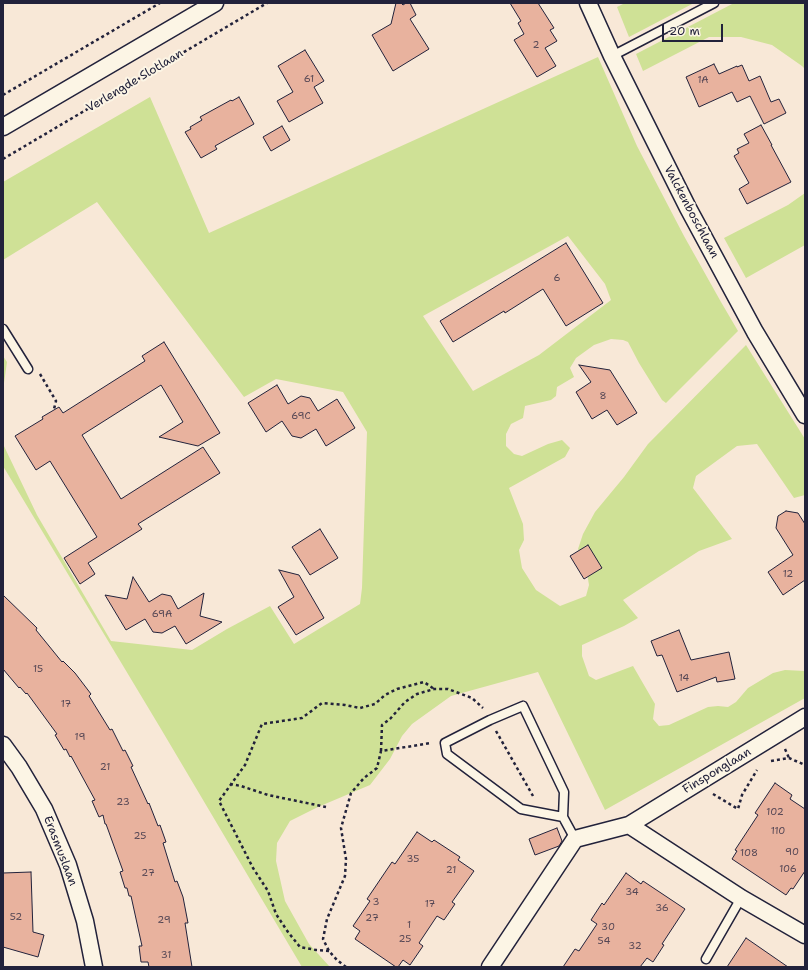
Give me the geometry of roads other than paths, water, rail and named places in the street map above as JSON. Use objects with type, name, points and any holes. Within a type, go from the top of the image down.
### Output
[{"type":"street","points":[[3,127],[215,3]]},
{"type":"street","name":"Valckenboschlaan","points":[[588,3],[612,56],[688,208],[755,332],[805,415]]},
{"type":"street","name":"Finsponglaan","points":[[576,839],[629,825],[805,717]]},
{"type":"street","name":"Erasmuslaan","points":[[3,745],[19,767],[44,809],[68,865],[85,921],[94,967]]},
{"type":"street","points":[[629,825],[742,898],[805,935]]},
{"type":"street","points":[[490,967],[576,839]]},
{"type":"lane","points":[[612,56],[714,3]]},
{"type":"lane","points":[[3,329],[28,369]]},
{"type":"lane","points":[[562,817],[520,809],[447,754],[445,742],[522,706],[564,792],[562,817],[576,839]]},
{"type":"lane","points":[[706,960],[742,898]]}]
